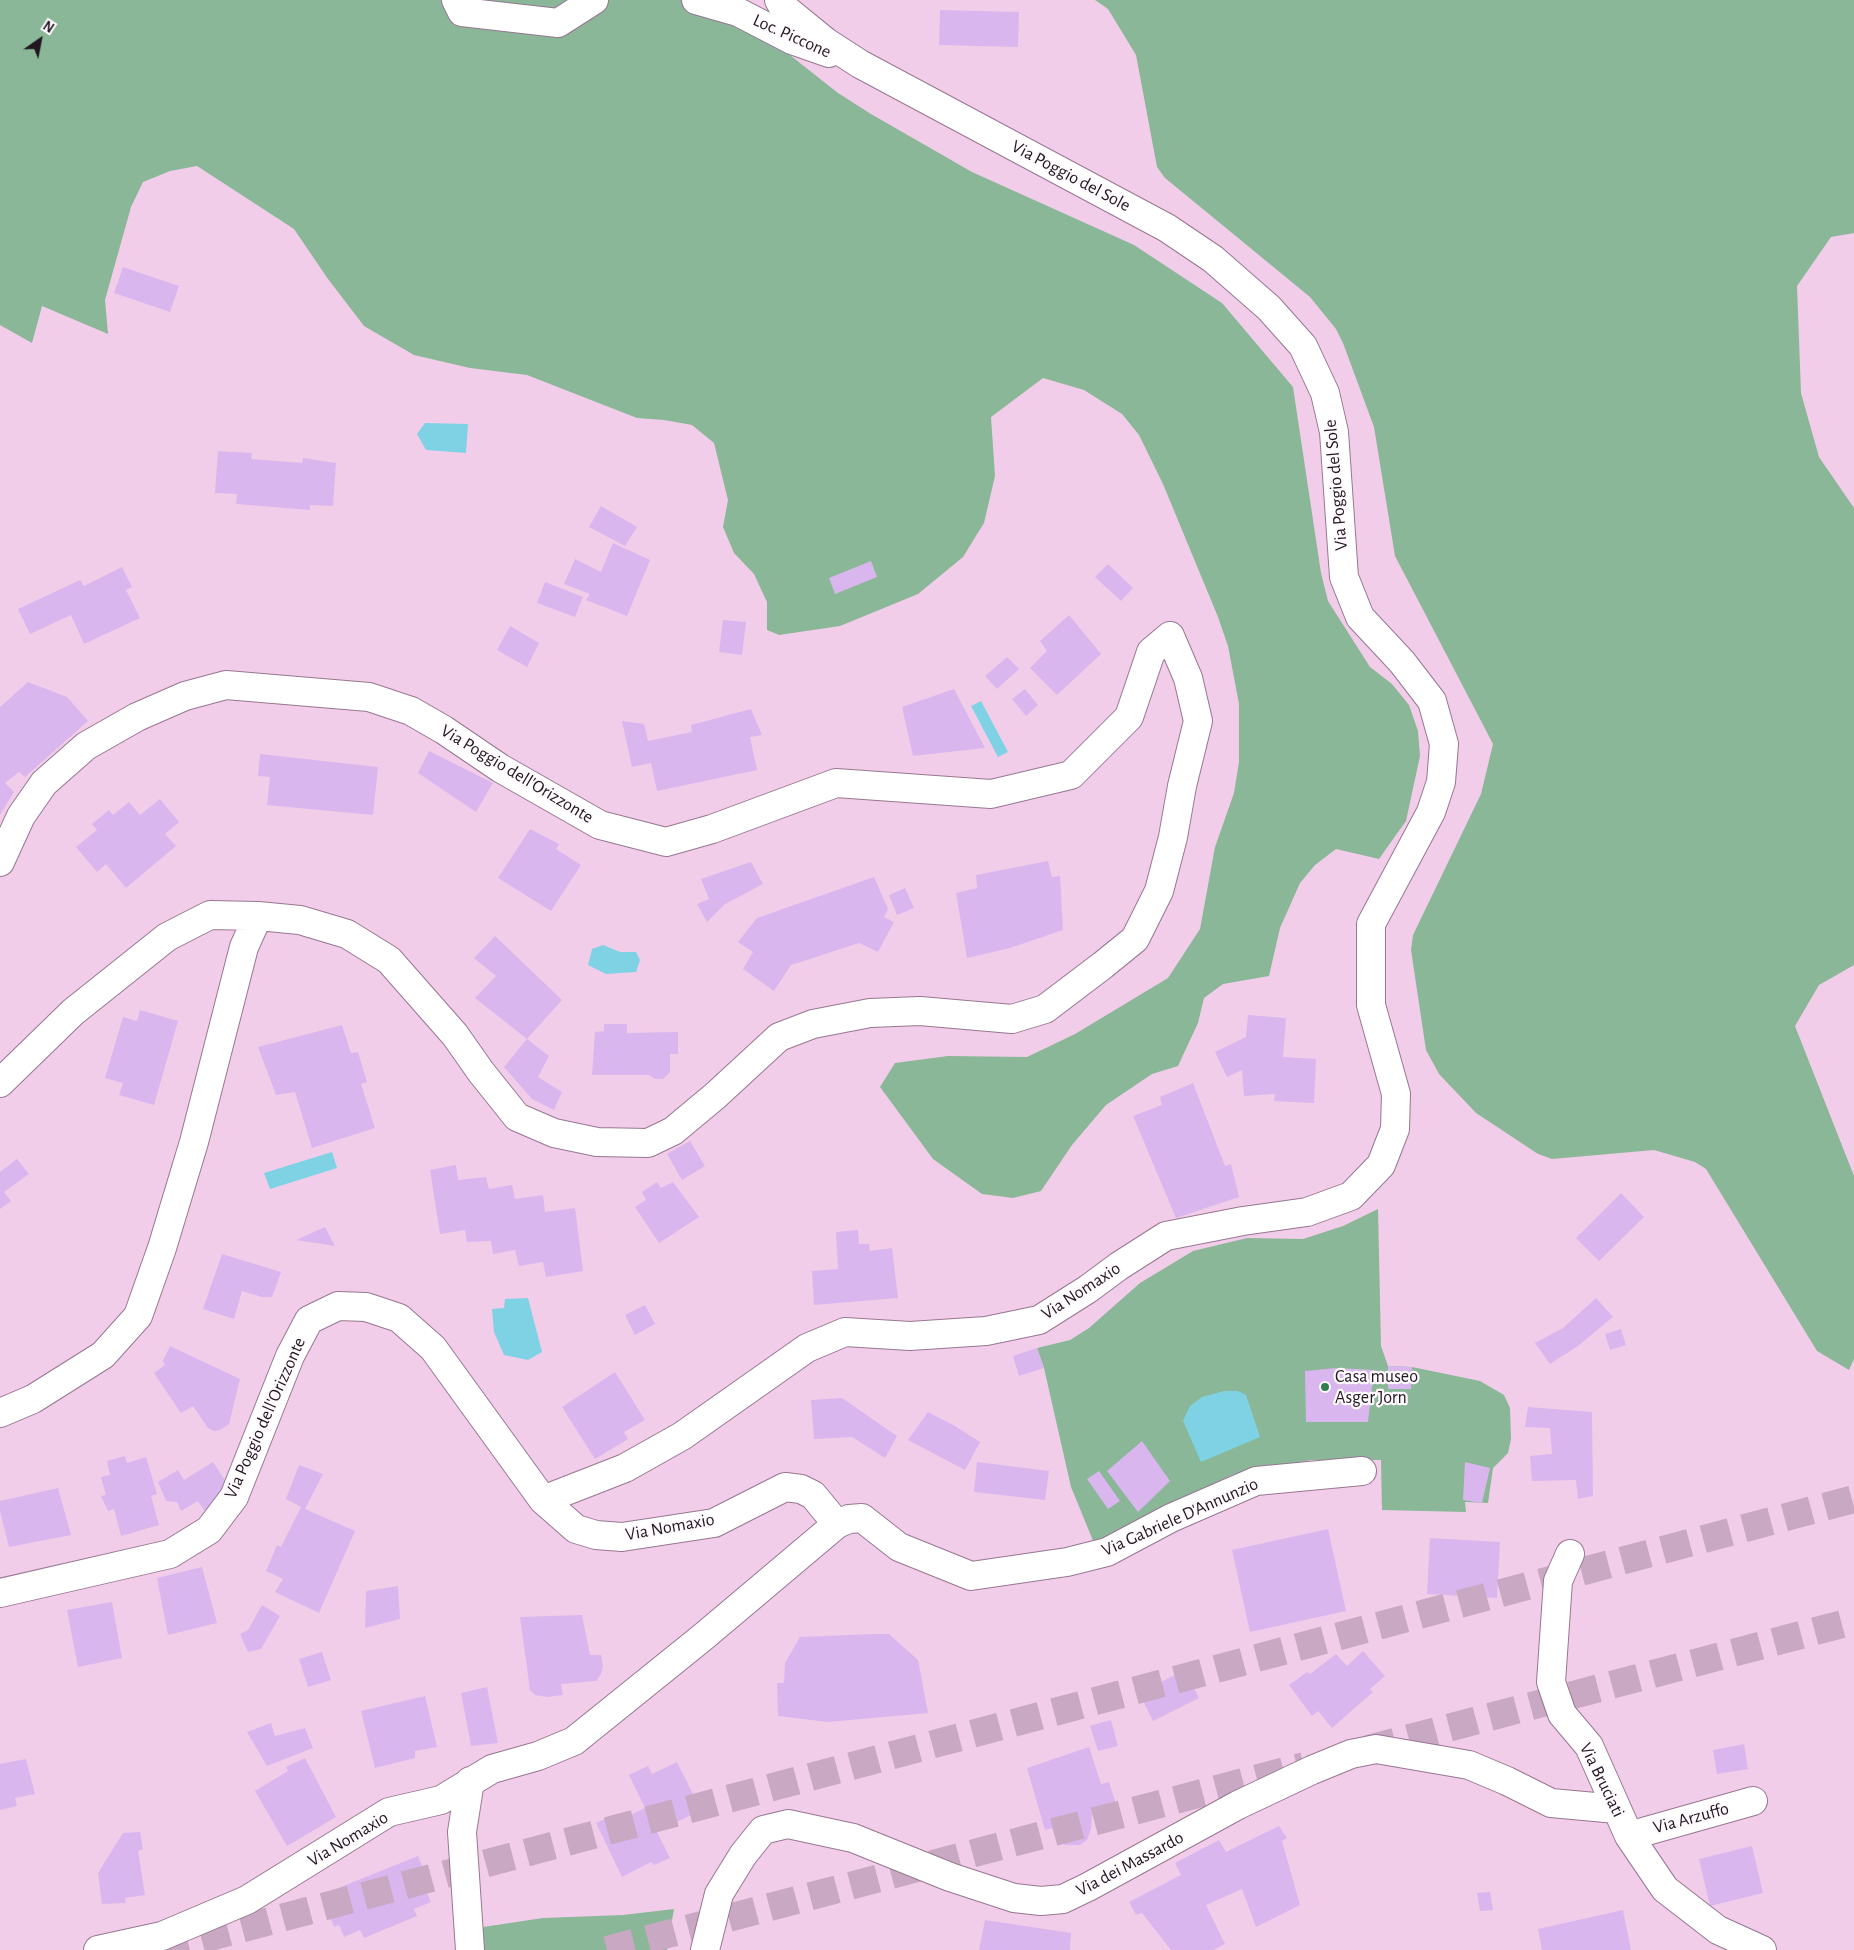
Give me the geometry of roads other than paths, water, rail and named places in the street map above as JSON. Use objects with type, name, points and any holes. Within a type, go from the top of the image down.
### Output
[{"type":"street","points":[[456,0],[462,12],[558,23],[594,0]]},
{"type":"street","name":"Loc. Piccone","points":[[696,0],[738,12],[792,40],[860,64]]},
{"type":"street","name":"Via Poggio del Sole","points":[[779,0],[783,6],[826,42],[860,64],[1168,228],[1213,259],[1269,308],[1303,346],[1325,394],[1334,432],[1344,577],[1360,617],[1402,662],[1432,701],[1444,744],[1441,782],[1431,812],[1371,924],[1371,1005],[1396,1094],[1395,1129],[1380,1165],[1351,1196]]},
{"type":"street","name":"Via Poggio dell'Orizzonte","points":[[0,862],[21,816],[44,783],[86,746],[136,717],[185,696],[226,685],[369,697],[411,711],[444,730],[500,768],[600,825],[666,842],[712,829],[836,783],[992,794],[1071,775],[1129,717],[1151,652],[1170,636],[1188,678],[1198,721],[1182,786],[1174,837],[1159,891],[1135,939],[1045,1009],[1012,1019],[920,1011],[870,1013],[813,1024],[779,1037],[715,1096],[673,1131],[648,1143],[597,1142],[554,1133],[517,1117],[481,1072],[455,1035],[389,960],[347,934],[300,920],[258,916],[210,915],[167,937],[73,1012],[0,1083]]},
{"type":"street","points":[[0,1413],[32,1399],[103,1355],[138,1316],[162,1248],[194,1142],[244,947],[258,916]]},
{"type":"street","name":"Via Nomaxio","points":[[98,1950],[162,1936],[247,1900],[389,1812],[441,1800],[492,1769],[538,1756],[574,1741],[703,1637],[837,1524],[813,1495],[801,1488],[785,1487],[714,1523],[622,1536],[596,1535],[576,1530],[543,1500],[625,1468],[682,1436],[807,1348],[845,1332],[910,1336],[986,1331],[1039,1320],[1088,1290],[1119,1266],[1166,1236],[1242,1220],[1306,1212],[1351,1196]]},
{"type":"street","name":"Via Poggio dell'Orizzonte","points":[[0,1593],[170,1554],[209,1530],[234,1497],[290,1356],[308,1320],[338,1306],[366,1307],[399,1318],[433,1348],[543,1500]]},
{"type":"street","name":"Via Gabriele D'Annunzio","points":[[837,1524],[849,1518],[862,1518],[899,1547],[970,1576],[1067,1562],[1107,1552],[1171,1518],[1256,1481],[1362,1471]]},
{"type":"street","name":"Via Bruciati","points":[[1570,1554],[1558,1581],[1551,1682],[1562,1714],[1589,1746],[1629,1836],[1665,1889],[1718,1930],[1762,1950]]},
{"type":"street","name":"Via dei Massardo","points":[[705,1950],[719,1894],[743,1855],[763,1830],[788,1824],[853,1838],[950,1877],[1014,1898],[1040,1901],[1063,1899],[1238,1805],[1351,1754],[1376,1749],[1468,1765],[1507,1781],[1551,1804],[1617,1809]]},
{"type":"street","points":[[470,1781],[462,1832],[470,1950]]},
{"type":"street","name":"Via Arzuffo","points":[[1629,1836],[1753,1801]]},
{"type":"water","points":[[425,423],[468,424],[466,453],[426,450],[417,434]]},
{"type":"water","points":[[981,701],[1008,752],[998,757],[971,706]]},
{"type":"water","points":[[603,945],[620,952],[636,952],[640,960],[636,972],[606,974],[588,965],[592,949]]},
{"type":"water","points":[[332,1152],[337,1168],[270,1189],[264,1173]]},
{"type":"water","points":[[528,1298],[542,1352],[528,1360],[504,1355],[494,1332],[492,1309],[504,1308],[505,1299]]},
{"type":"water","points":[[1224,1391],[1238,1391],[1246,1395],[1260,1437],[1201,1462],[1183,1421],[1190,1406],[1202,1397]]},
{"type":"tunnel","points":[[161,1950],[1854,1499]]},
{"type":"tunnel","points":[[1368,1749],[1854,1621]]},
{"type":"tunnel","points":[[607,1950],[1304,1766]]},
{"type":"place","name":"Casa museo Asger Jorn","points":[[1325,1387]]}]
